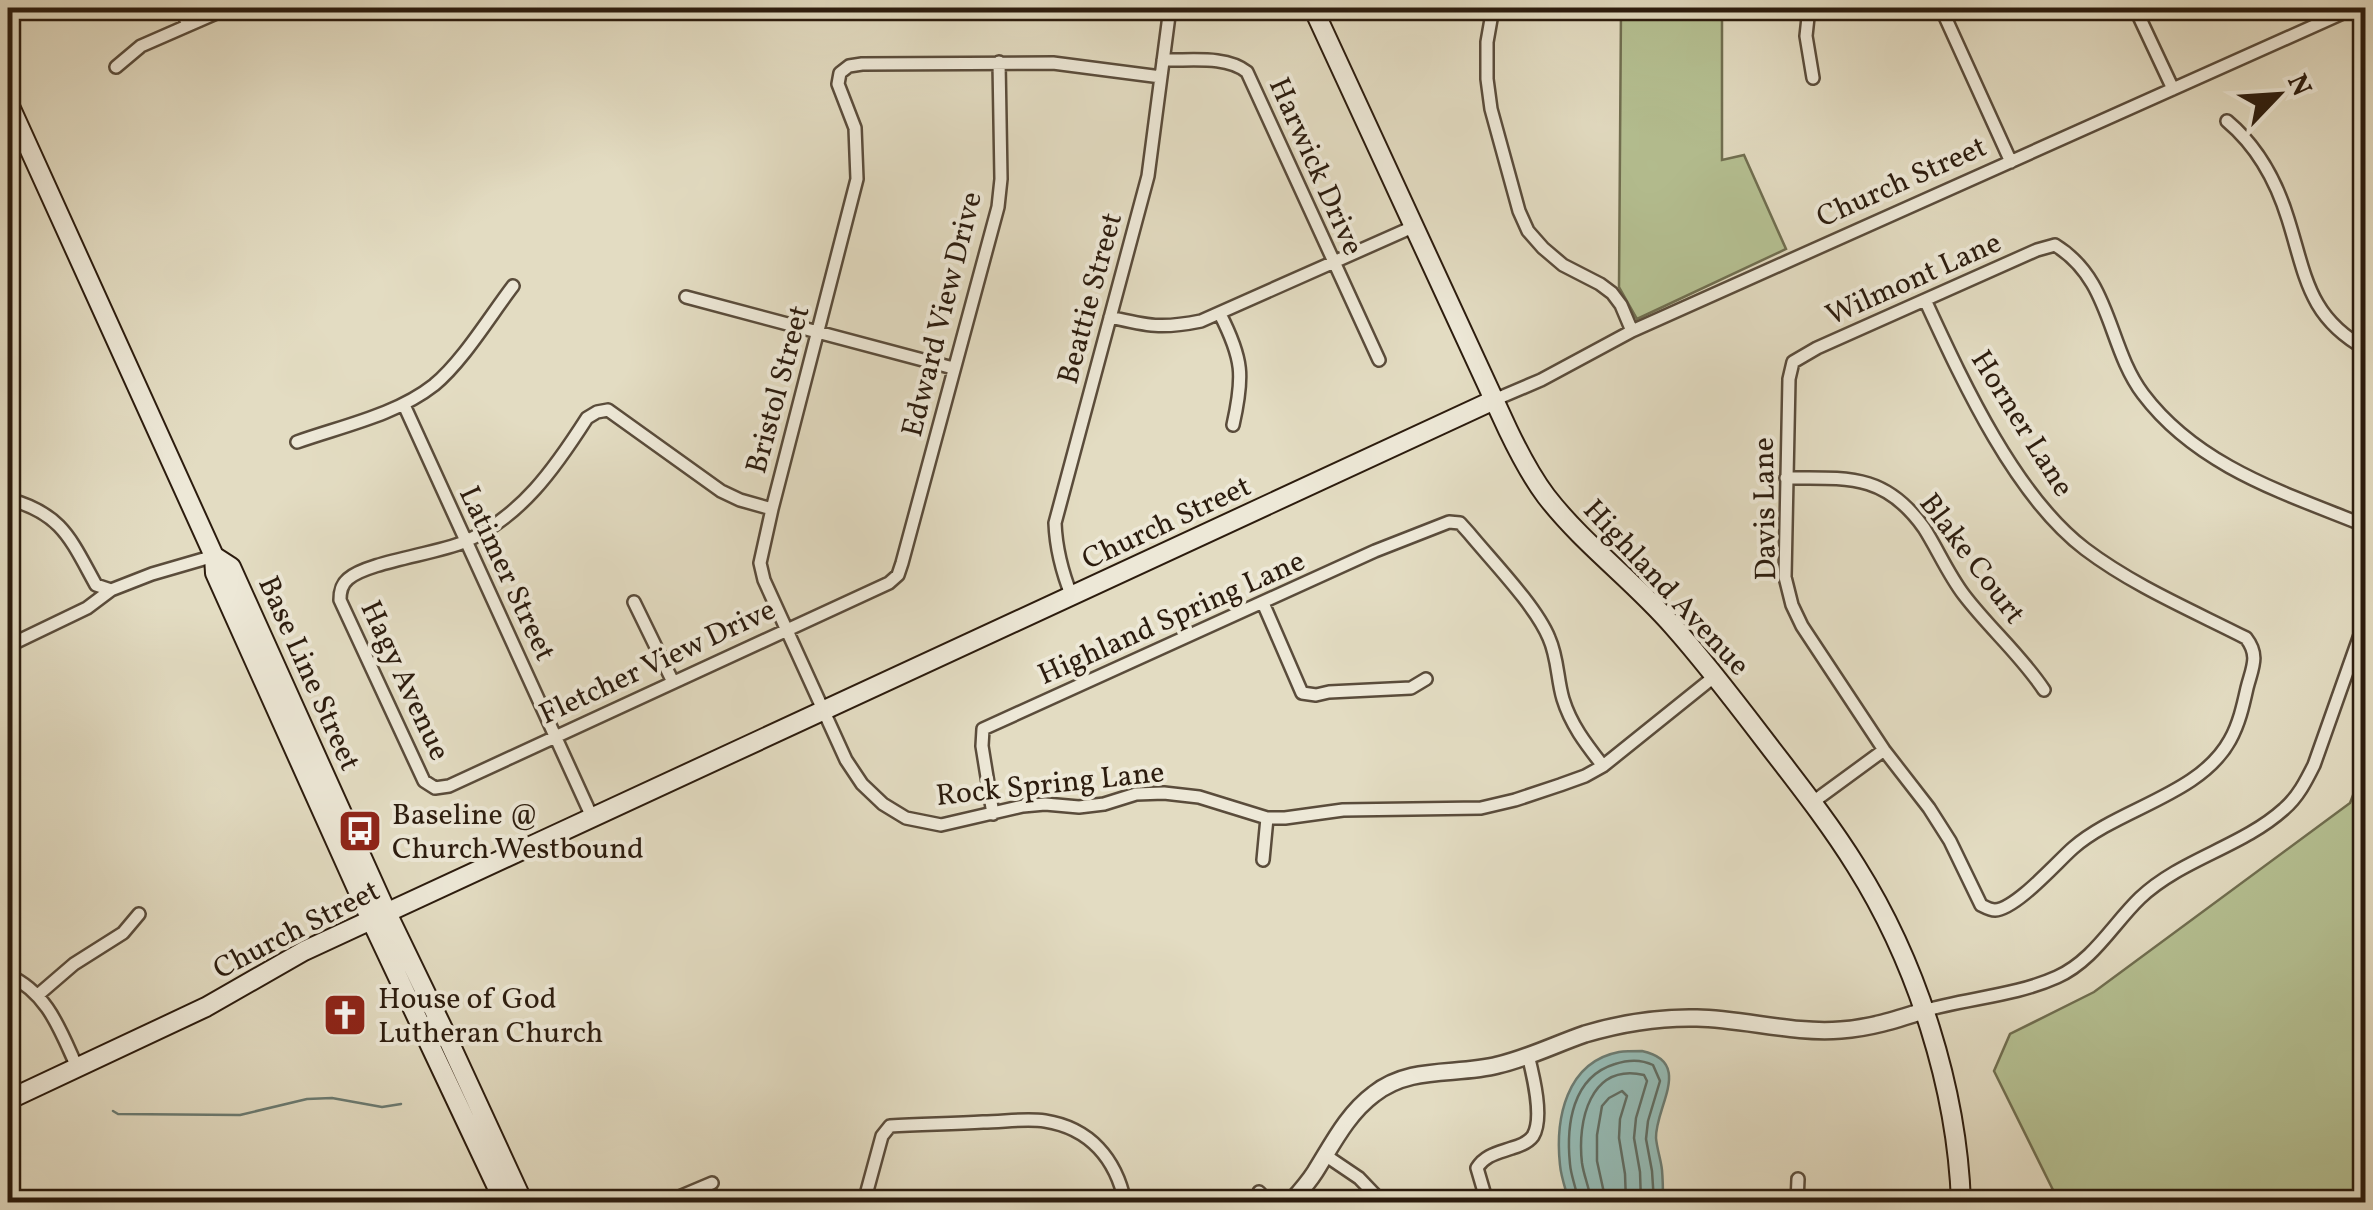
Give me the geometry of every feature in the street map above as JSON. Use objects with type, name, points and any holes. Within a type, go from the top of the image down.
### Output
[{"type":"main road","name":"Highland Avenue","points":[[1313,8],[1520,455],[1569,522],[1672,624],[1715,676],[1813,802],[1879,906],[1901,953],[1940,1064],[1960,1167],[1961,1202]]},
{"type":"main road","name":"Base Line Street","points":[[8,102],[214,556],[215,573],[286,730],[379,916],[446,1035],[523,1202]]},
{"type":"main road","name":"Church Street","points":[[8,1100],[206,1006],[284,960],[1494,400]]},
{"type":"main road","name":"Base Line Street","points":[[214,556],[231,566],[334,792],[379,916],[504,1202]]},
{"type":"main road","points":[[286,730],[299,736],[318,775],[334,792]]},
{"type":"street","points":[[180,8],[188,24]]},
{"type":"street","points":[[116,67],[141,46],[228,8]]},
{"type":"street","name":"Beattie Street","points":[[1072,596],[1056,546],[1054,523],[1148,176],[1170,8]]},
{"type":"street","points":[[1493,8],[1488,42],[1489,94],[1518,210],[1528,231],[1563,266],[1612,293],[1632,332]]},
{"type":"street","points":[[1810,8],[1806,36],[1813,78]]},
{"type":"street","points":[[1941,8],[2012,162]]},
{"type":"street","points":[[2136,8],[2173,89]]},
{"type":"street","name":"Church Street","points":[[1494,400],[1542,380],[1632,332],[2354,8]]},
{"type":"street","name":"Harwick Drive","points":[[1163,60],[1226,62],[1247,72],[1378,360]]},
{"type":"street","points":[[999,62],[1052,63],[1161,77]]},
{"type":"street","name":"Bristol Street","points":[[824,710],[764,580],[760,563],[858,179],[855,128],[838,84],[840,73],[849,66],[862,64],[999,62]]},
{"type":"street","name":"Edward View Drive","points":[[898,575],[998,208],[999,62]]},
{"type":"street","points":[[2227,121],[2248,139],[2274,181],[2311,294],[2325,316],[2366,349]]},
{"type":"street","points":[[1110,317],[1150,327],[1201,321],[1415,226]]},
{"type":"street","name":"Wilmont Lane","points":[[1792,362],[2055,245],[2076,260],[2095,286],[2127,368],[2143,394],[2176,432],[2218,462],[2260,484],[2366,526]]},
{"type":"street","points":[[296,442],[404,405],[438,382],[513,286]]},
{"type":"street","points":[[686,297],[954,368]]},
{"type":"street","name":"Horner Lane","points":[[1925,300],[1990,429],[2052,517],[2082,546],[2122,574],[2246,638],[2254,648]]},
{"type":"street","points":[[1220,314],[1236,345],[1240,365],[1234,425]]},
{"type":"street","name":"Davis Lane","points":[[1792,362],[1784,577],[1792,604],[1802,626],[1884,750],[1950,841],[1981,905],[1998,910],[2012,903],[2075,846],[2199,775],[2216,760],[2239,720],[2254,648]]},
{"type":"street","name":"Latimer Street","points":[[404,405],[592,816]]},
{"type":"street","points":[[466,541],[509,514],[538,488],[587,418],[608,410],[721,491],[772,508]]},
{"type":"street","name":"Blake Court","points":[[1786,478],[1857,480],[1883,489],[1904,504],[1962,593],[2025,662],[2044,690]]},
{"type":"street","points":[[8,499],[28,504],[50,517],[69,536],[96,585],[110,590]]},
{"type":"street","name":"Highland Spring Lane","points":[[992,814],[982,746],[984,729],[1374,552],[1449,522],[1460,523],[1537,616],[1558,663],[1562,695],[1573,726],[1602,766]]},
{"type":"street","name":"Hagy Avenue","points":[[435,788],[424,780],[340,600],[340,589],[348,578],[367,569],[466,541]]},
{"type":"street","points":[[8,646],[87,608],[110,590],[214,556]]},
{"type":"street","name":"Fletcher View Drive","points":[[435,788],[449,786],[889,583],[898,575]]},
{"type":"street","points":[[634,602],[673,682]]},
{"type":"street","points":[[1262,603],[1302,694],[1411,688],[1426,679]]},
{"type":"street","points":[[1291,1202],[1353,1113],[1374,1093],[1398,1079],[1419,1073],[1480,1069],[1588,1033],[1647,1019],[1732,1020],[1811,1030],[1882,1025],[1951,1002],[2028,988],[2060,976],[2084,960],[2141,896],[2264,825],[2286,808],[2314,765],[2366,618]]},
{"type":"street","name":"Rock Spring Lane","points":[[824,710],[846,760],[862,784],[906,818],[941,825],[1023,806],[1079,807],[1136,794],[1164,793],[1200,797],[1266,818],[1285,818],[1343,810],[1481,808],[1545,790],[1602,766],[1715,676]]},
{"type":"street","points":[[1813,802],[1884,750]]},
{"type":"street","points":[[1263,860],[1266,818]]},
{"type":"street","points":[[38,995],[74,964],[123,933],[139,914]]},
{"type":"street","points":[[8,976],[38,995],[52,1013],[77,1067]]},
{"type":"street","points":[[1487,1202],[1477,1168],[1482,1160],[1524,1144],[1538,1122],[1528,1055]]},
{"type":"street","points":[[864,1202],[882,1136],[890,1126],[1041,1120],[1084,1134],[1104,1151],[1126,1202]]},
{"type":"street","points":[[1325,1155],[1359,1178],[1382,1202]]},
{"type":"street","points":[[1797,1202],[1798,1180]]},
{"type":"street","points":[[667,1202],[712,1184]]},
{"type":"street","points":[[1259,1192],[1268,1202]]},
{"type":"green space","points":[[1621,8],[1745,8],[1743,14],[1722,13],[1722,160],[1744,155],[1786,249],[1637,319],[1619,287]]},
{"type":"green space","points":[[2365,764],[2365,1202],[2059,1202],[1994,1071],[2010,1034],[2094,992],[2350,803]]},
{"type":"water","points":[[1642,1051],[1666,1065],[1669,1075],[1656,1138],[1663,1202],[1569,1202],[1559,1147],[1562,1112],[1568,1095],[1587,1067],[1601,1058]]},
{"type":"waterway","points":[[113,1111],[240,1115],[307,1099],[332,1098],[382,1107],[401,1104]]},
{"type":"place","name":"Baseline @ Church Westbound","points":[[360,831]]},
{"type":"place","name":"House of God Lutheran Church","points":[[345,1015]]}]
